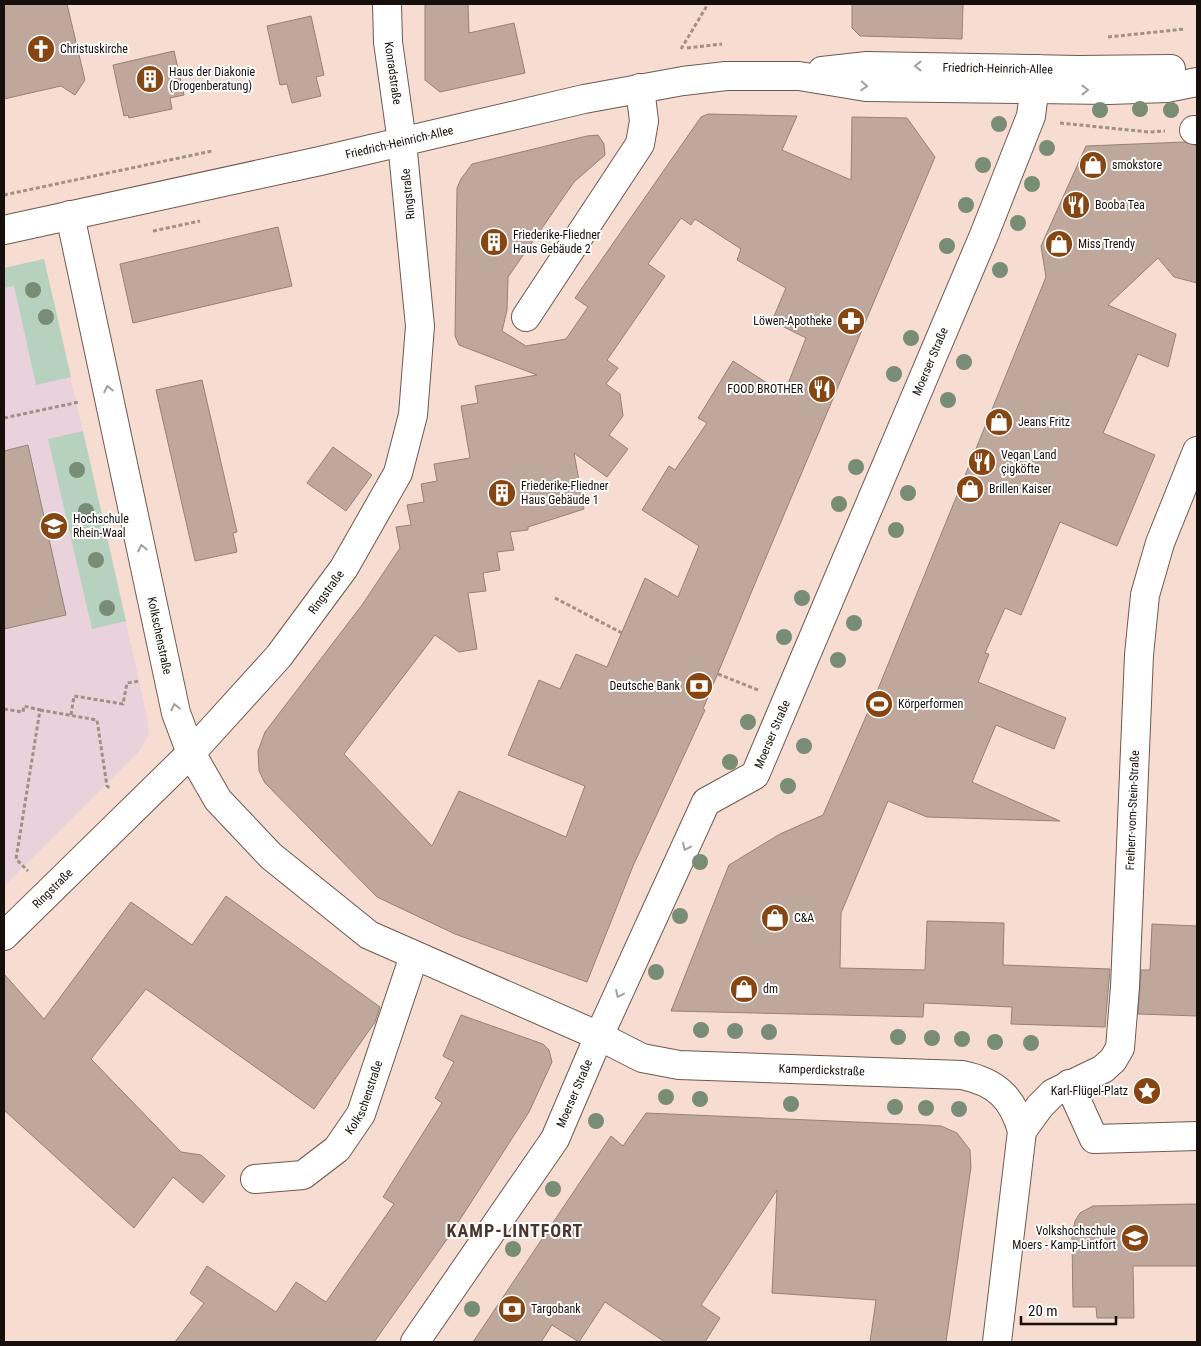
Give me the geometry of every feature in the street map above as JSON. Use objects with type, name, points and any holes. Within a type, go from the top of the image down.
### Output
[{"type":"street","name":"Konradstraße","points":[[387,4],[388,42],[402,142]]},
{"type":"street","name":"Friedrich-Heinrich-Allee","points":[[1035,92],[1197,64]]},
{"type":"street","name":"Friedrich-Heinrich-Allee","points":[[4,230],[402,142],[475,123],[640,88],[726,76],[799,76],[866,87],[1035,92],[1166,88],[1197,82]]},
{"type":"street","points":[[526,317],[640,144],[644,121],[640,88]]},
{"type":"street","name":"Moerser Straße","points":[[415,1342],[555,1139],[599,1036],[706,802],[755,775],[984,235],[1035,92]]},
{"type":"street","name":"Ringstraße","points":[[4,936],[191,753],[290,642],[344,568],[398,473],[413,415],[420,326],[402,142]]},
{"type":"street","name":"Kolkschenstraße","points":[[70,215],[182,733],[191,753],[218,800],[271,856],[369,935],[599,1036]]},
{"type":"street","name":"Freiherr-vom-Stein-Straße","points":[[1022,1131],[1040,1106],[1052,1094],[1103,1068],[1113,1060],[1120,1048],[1125,987],[1139,655],[1145,595],[1160,543],[1197,451]]},
{"type":"street","name":"Kolkschenstraße","points":[[256,1179],[303,1175],[337,1149],[361,1114],[414,956]]},
{"type":"street","name":"Kamperdickstraße","points":[[599,1036],[642,1058],[679,1065],[912,1072],[978,1078],[994,1087],[1008,1100],[1016,1112],[1022,1131]]},
{"type":"street","points":[[1069,1084],[1094,1139],[1197,1136]]},
{"type":"street","points":[[997,1342],[1022,1131]]},
{"type":"path","points":[[681,49],[708,4]]},
{"type":"path","points":[[1035,92],[1058,123],[1149,132],[1195,130]]},
{"type":"path","points":[[4,195],[64,182]]},
{"type":"path","points":[[4,418],[45,409]]},
{"type":"path","points":[[555,598],[622,633]]},
{"type":"path","points":[[718,674],[786,702]]},
{"type":"path","points":[[71,715],[74,696],[123,704],[127,683],[168,675]]},
{"type":"path","points":[[4,709],[23,712],[24,706],[97,720],[107,786],[133,811]]},
{"type":"path","points":[[40,710],[16,859],[50,892]]},
{"type":"shaded area","name":"Hochschule Rhein-Waal","points":[[44,259],[147,716],[149,733],[142,748],[4,886],[4,268]]},
{"type":"green space","points":[[44,259],[71,377],[36,385],[14,286],[4,288],[4,268]]},
{"type":"green space","points":[[83,431],[126,621],[92,629],[48,439]]},
{"type":"building","name":"Christuskirche","points":[[4,4],[67,4],[85,80],[75,95],[61,86],[4,99]]},
{"type":"building","points":[[425,4],[468,4],[469,33],[514,23],[525,73],[440,92],[425,80]]},
{"type":"building","points":[[852,4],[963,4],[962,39],[860,36],[852,28]]},
{"type":"building","points":[[311,16],[324,75],[316,77],[321,96],[292,103],[287,84],[280,85],[267,26]]},
{"type":"building","name":"Haus der Diakonie (Drogenberatung)","points":[[174,51],[184,95],[170,98],[172,109],[129,118],[128,115],[124,116],[113,65]]},
{"type":"building","points":[[708,114],[797,116],[782,150],[851,180],[852,117],[907,118],[935,157],[756,581],[703,709],[705,710],[633,866],[587,982],[455,934],[377,897],[265,783],[259,771],[258,751],[265,732],[362,605],[400,548],[396,527],[411,525],[407,505],[424,502],[421,484],[437,481],[434,464],[470,458],[461,406],[478,403],[475,386],[537,375],[459,345],[455,336],[457,188],[461,179],[472,164],[587,136],[598,135],[604,144],[605,155],[574,182],[508,277],[507,310],[502,331],[526,346],[566,339],[588,307],[575,298],[701,117]],"holes":[[[681,218],[691,225],[695,219],[741,249],[737,260],[786,288],[772,321],[806,338],[784,394],[733,361],[698,418],[707,423],[675,470],[669,466],[642,510],[699,546],[678,597],[645,578],[607,667],[576,654],[560,689],[539,680],[508,755],[585,786],[566,837],[459,791],[432,846],[344,754],[435,635],[459,652],[477,649],[468,593],[486,591],[483,573],[500,570],[497,552],[514,550],[510,532],[528,530],[528,527],[584,509],[574,453],[607,477],[628,449],[609,435],[623,416],[620,394],[606,384],[618,368],[607,360],[665,276],[648,264]]]},
{"type":"building","points":[[1185,142],[1197,146],[1197,283],[1174,277],[1158,258],[1108,305],[1176,334],[1168,367],[1138,354],[1103,433],[1155,455],[1117,546],[1060,522],[1021,615],[1005,608],[985,653],[989,654],[978,682],[1066,718],[1054,749],[996,725],[972,782],[1060,821],[927,817],[888,801],[841,913],[840,968],[925,970],[927,921],[1004,923],[1003,965],[1110,969],[1105,1027],[1011,1024],[1012,1007],[924,1003],[923,1017],[671,1011],[729,865],[780,834],[823,815],[878,689],[1046,277],[1041,246],[1086,146]]},
{"type":"building","points":[[278,227],[292,286],[133,323],[120,264]]},
{"type":"building","points":[[202,380],[237,532],[233,533],[237,552],[195,561],[156,390]]},
{"type":"building","points":[[28,445],[66,615],[4,629],[4,451]]},
{"type":"building","points":[[333,447],[372,475],[346,511],[307,483]]},
{"type":"building","points":[[226,896],[380,1007],[375,1022],[314,1109],[146,989],[91,1059],[181,1152],[201,1155],[225,1176],[203,1203],[173,1177],[134,1228],[4,1110],[4,974],[44,1019],[131,902],[192,945]]},
{"type":"building","points":[[1152,924],[1197,926],[1197,1016],[1138,1014],[1141,970],[1150,970]]},
{"type":"building","points":[[461,1015],[543,1044],[549,1050],[552,1062],[529,1112],[450,1235],[374,1342],[175,1342],[204,1303],[190,1293],[207,1266],[276,1312],[296,1282],[326,1302],[394,1204],[383,1197],[442,1103],[435,1098],[454,1062],[443,1056]]},
{"type":"building","points":[[646,1113],[926,1125],[941,1126],[957,1133],[970,1150],[971,1167],[946,1342],[870,1342],[876,1300],[772,1293],[777,1190],[701,1305],[720,1318],[705,1342],[665,1342],[605,1302],[579,1342],[552,1325],[541,1342],[473,1342],[611,1136],[623,1146]]},
{"type":"building","points":[[1197,1204],[1197,1266],[1133,1266],[1134,1318],[1097,1318],[1096,1307],[1073,1307],[1072,1237],[1075,1221],[1080,1213],[1093,1206]]},
{"type":"place","name":"Christuskirche","points":[[41,49]]},
{"type":"place","name":"Haus der Diakonie (Drogenberatung)","points":[[150,79]]},
{"type":"place","name":"smokstore","points":[[1093,165]]},
{"type":"place","name":"Booba Tea","points":[[1076,205]]},
{"type":"place","name":"Friederike-Fliedner Haus Gebäude 2","points":[[494,242]]},
{"type":"place","name":"Miss Trendy","points":[[1059,244]]},
{"type":"place","name":"Löwen-Apotheke","points":[[851,321]]},
{"type":"place","name":"FOOD BROTHER","points":[[822,389]]},
{"type":"place","name":"Jeans Fritz","points":[[999,422]]},
{"type":"place","name":"Vegan Land çigköfte","points":[[982,462]]},
{"type":"place","name":"Brillen Kaiser","points":[[970,489]]},
{"type":"place","name":"Friederike-Fliedner Haus Gebäude 1","points":[[502,493]]},
{"type":"place","name":"Hochschule Rhein-Waal","points":[[54,526]]},
{"type":"place","name":"Deutsche Bank","points":[[699,686]]},
{"type":"place","name":"Körperformen","points":[[879,704]]},
{"type":"place","name":"C&A","points":[[775,918]]},
{"type":"place","name":"dm","points":[[744,989]]},
{"type":"place","name":"Karl-Flügel-Platz","points":[[1147,1091]]},
{"type":"place","name":"Volkshochschule Moers - Kamp-Lintfort","points":[[1135,1238]]},
{"type":"place","name":"Targobank","points":[[512,1309]]},
{"type":"district","name":"KAMP-LINTFORT","points":[[515,1231]]}]
